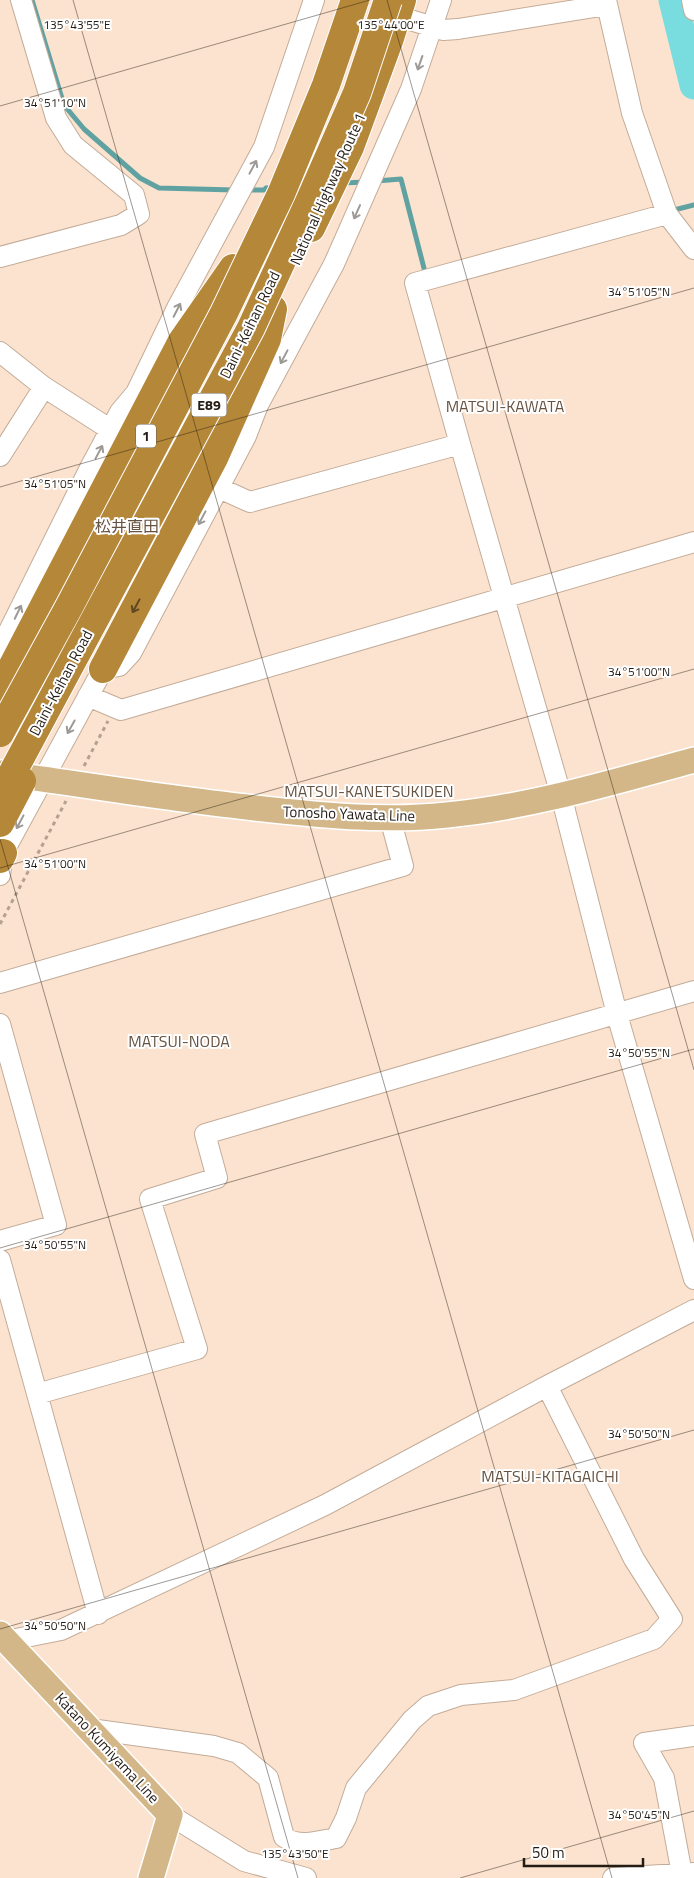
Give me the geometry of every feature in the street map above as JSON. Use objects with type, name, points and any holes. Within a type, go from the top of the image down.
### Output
[{"type":"highway","name":"1","points":[[0,711],[220,297],[292,140],[324,61],[342,0]]},
{"type":"highway","name":"Daini-Keihan Road","points":[[0,733],[74,598],[232,296],[282,194],[326,85],[355,0]]},
{"type":"highway","name":"Daini-Keihan Road","points":[[0,796],[251,328],[357,93],[388,0]]},
{"type":"highway","name":"National Highway Route 1","points":[[0,823],[273,309],[350,147],[373,84],[405,10]]},
{"type":"highway","points":[[0,690],[182,342],[233,268]]},
{"type":"highway","points":[[103,669],[214,458],[266,339],[273,309]]},
{"type":"main road","name":"Tonosho Yawata Line","points":[[0,773],[321,816],[390,818],[447,816],[506,807],[562,795],[694,760]]},
{"type":"main road","name":"Katano Kumiyama Line","points":[[3,1637],[170,1815],[151,1878]]},
{"type":"street","points":[[0,257],[121,225],[139,214],[134,195],[73,145],[56,118],[21,0]]},
{"type":"street","points":[[0,657],[0,649],[27,593],[116,434],[120,412],[136,393],[177,308],[264,147],[314,0]]},
{"type":"street","points":[[1,863],[103,669],[119,666],[132,653],[213,485],[246,436],[258,405],[334,264],[411,89],[441,0]]},
{"type":"street","points":[[692,0],[694,10]]},
{"type":"street","points":[[405,10],[433,27],[443,30],[458,30],[606,2],[632,112],[667,214],[694,249]]},
{"type":"street","points":[[667,214],[415,283],[562,795],[617,1013],[694,1279]]},
{"type":"street","points":[[0,352],[44,386],[116,434]]},
{"type":"street","points":[[0,456],[44,386]]},
{"type":"street","points":[[213,485],[250,502],[460,444]]},
{"type":"street","points":[[88,696],[121,710],[504,596],[694,542]]},
{"type":"street","points":[[0,983],[403,866],[390,818]]},
{"type":"street","points":[[37,1394],[197,1349],[150,1199],[217,1178],[205,1134],[694,991]]},
{"type":"street","points":[[0,1024],[56,1225],[0,1241]]},
{"type":"street","points":[[0,1260],[98,1614]]},
{"type":"street","points":[[3,1637],[61,1630],[98,1614],[325,1505],[694,1310]]},
{"type":"street","points":[[90,1729],[214,1746],[238,1753],[268,1778],[284,1837],[292,1843],[312,1842],[336,1838],[346,1818],[356,1788],[412,1720],[428,1706],[461,1695],[514,1690],[654,1640],[672,1619],[634,1559],[547,1386]]},
{"type":"street","points":[[613,1878],[688,1873],[678,1845],[664,1778],[644,1743],[694,1736]]},
{"type":"street","points":[[170,1815],[244,1861],[306,1878]]},
{"type":"waterway","points":[[32,0],[64,105],[84,129],[140,178],[159,188],[234,190]]},
{"type":"waterway","points":[[673,0],[694,85]]},
{"type":"waterway","points":[[376,181],[401,179],[426,276]]},
{"type":"waterway","points":[[342,183],[366,182]]},
{"type":"waterway","points":[[247,190],[264,190],[276,187]]},
{"type":"waterway","points":[[670,211],[694,205]]},
{"type":"district","name":"MATSUI-KAWATA","points":[[505,406]]},
{"type":"district","name":"松井直田","points":[[127,526]]},
{"type":"district","name":"MATSUI-KANETSUKIDEN","points":[[369,791]]},
{"type":"district","name":"MATSUI-NODA","points":[[179,1041]]},
{"type":"district","name":"MATSUI-KITAGAICHI","points":[[550,1476]]}]
